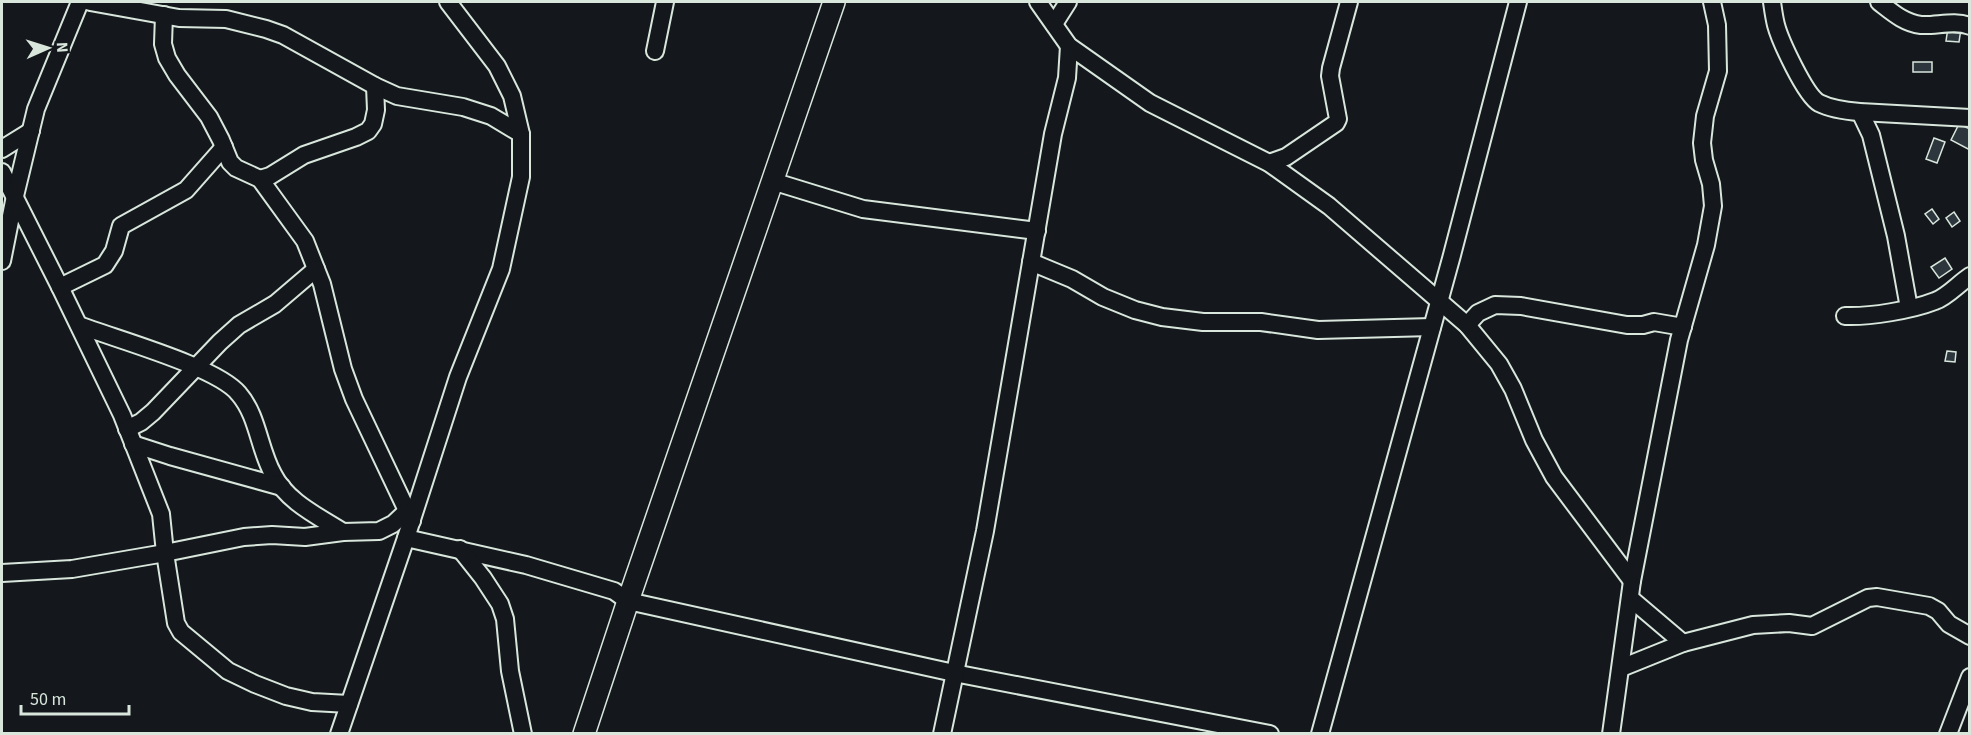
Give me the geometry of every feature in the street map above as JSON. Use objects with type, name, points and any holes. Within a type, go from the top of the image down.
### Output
[{"type":"main road","points":[[584,734],[834,2]]},
{"type":"street","points":[[2,261],[36,109],[80,2]]},
{"type":"street","points":[[90,2],[179,18],[226,19],[266,29],[283,35],[397,96],[463,107],[491,117],[521,134]]},
{"type":"street","points":[[339,734],[406,538],[409,516],[458,378],[501,269],[521,177],[521,134],[512,96],[497,66],[448,2]]},
{"type":"street","points":[[655,51],[665,2]]},
{"type":"street","points":[[1038,2],[1069,46],[1150,103],[1269,163],[1329,206],[1467,325],[1499,364],[1554,477],[1631,589],[1683,643]]},
{"type":"street","points":[[1054,24],[1068,2]]},
{"type":"street","points":[[1269,163],[1286,157],[1336,123],[1338,119],[1330,76],[1349,2]]},
{"type":"street","points":[[1320,734],[1439,302],[1518,2]]},
{"type":"street","points":[[1611,734],[1631,589],[1683,327],[1706,245],[1713,206],[1711,184],[1702,143],[1705,116],[1718,71],[1717,25],[1712,2]]},
{"type":"street","points":[[1772,2],[1776,26],[1798,76],[1818,102],[1845,111],[1970,118]]},
{"type":"street","points":[[1879,2],[1904,20],[1913,23],[1970,26]]},
{"type":"street","points":[[164,15],[163,44],[167,58],[208,117],[230,162],[236,168],[260,179],[305,241],[322,284],[346,379],[409,516]]},
{"type":"street","points":[[942,734],[985,531],[1053,134],[1067,78],[1069,46]]},
{"type":"street","points":[[260,179],[270,176],[304,155],[368,131],[373,124],[376,110],[375,86]]},
{"type":"street","points":[[1860,112],[1874,146],[1896,236],[1909,308]]},
{"type":"street","points":[[2,148],[31,131]]},
{"type":"street","points":[[60,287],[105,265],[114,251],[121,226],[186,190],[224,147]]},
{"type":"street","points":[[2,172],[79,326],[130,436],[161,514],[176,623],[181,632],[228,670],[266,688],[286,696],[312,702],[349,705]]},
{"type":"street","points":[[772,181],[863,209],[1037,231]]},
{"type":"street","points":[[1031,262],[1072,279],[1103,297],[1135,310],[1162,317],[1203,322],[1261,322],[1318,330],[1432,327]]},
{"type":"street","points":[[130,436],[220,342],[239,325],[275,304],[316,269]]},
{"type":"street","points":[[1845,316],[1859,317],[1937,301],[1970,276]]},
{"type":"street","points":[[1467,325],[1478,314],[1495,305],[1521,306],[1627,325],[1654,322],[1683,327]]},
{"type":"street","points":[[79,326],[196,367],[231,385],[249,408],[273,475],[282,487],[292,500],[343,532]]},
{"type":"street","points":[[130,436],[170,456],[282,487]]},
{"type":"street","points":[[2,573],[72,569],[244,537],[272,535],[305,537],[343,532],[380,531],[409,516]]},
{"type":"street","points":[[406,538],[526,565],[614,591],[628,601],[954,673],[1270,734]]},
{"type":"street","points":[[460,549],[500,604],[505,620],[510,671],[523,734]]},
{"type":"street","points":[[1621,668],[1683,643],[1753,625],[1789,623],[1812,626],[1868,598],[1877,597],[1929,606],[1938,611],[1948,624],[1970,636]]},
{"type":"street","points":[[1948,734],[1970,677]]},
{"type":"building","points":[[1949,21],[1962,22],[1959,42],[1946,41]]},
{"type":"building","points":[[1913,62],[1932,62],[1932,72],[1913,72]]},
{"type":"building","points":[[1959,124],[1970,129],[1970,150],[1951,140]]},
{"type":"building","points":[[1934,138],[1945,142],[1937,163],[1926,159]]},
{"type":"building","points":[[1932,209],[1939,219],[1933,224],[1925,214]]},
{"type":"building","points":[[1954,212],[1960,221],[1952,227],[1946,218]]},
{"type":"building","points":[[1945,258],[1952,269],[1939,278],[1931,267]]},
{"type":"building","points":[[1947,351],[1956,352],[1955,362],[1945,361]]}]
